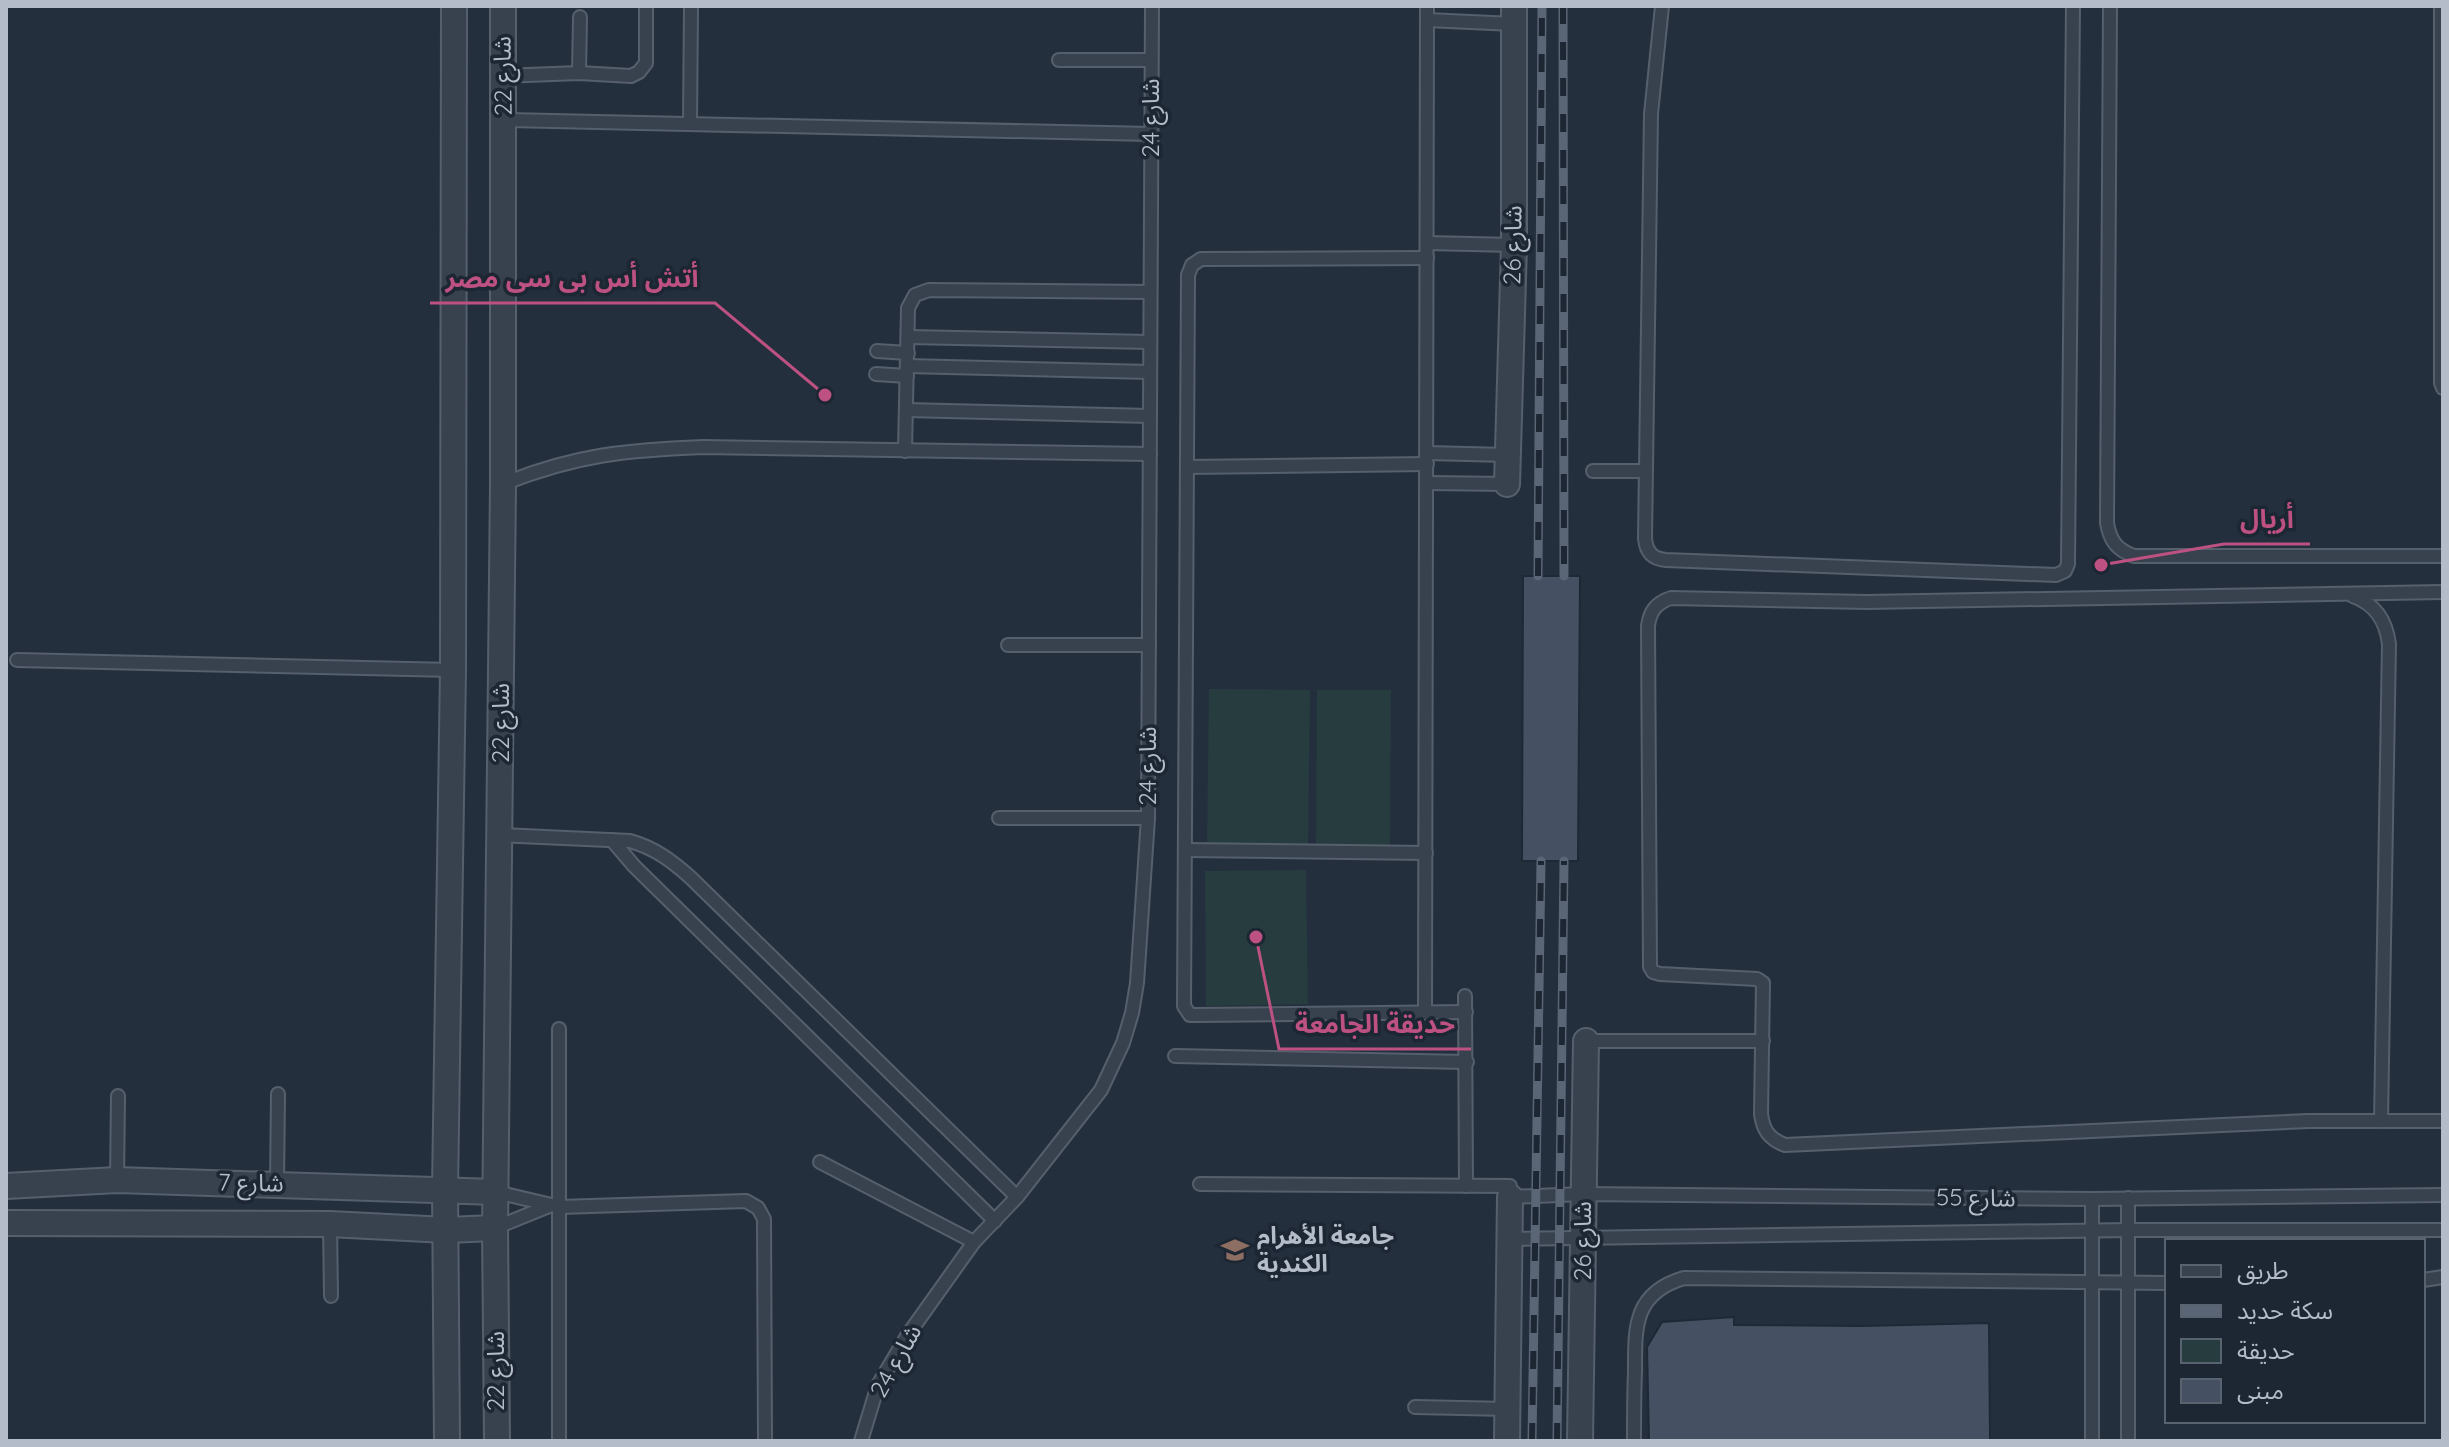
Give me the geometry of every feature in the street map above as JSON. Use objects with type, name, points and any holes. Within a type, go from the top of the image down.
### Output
[{"type":"street","name":"شارع 22","points":[[447,1441],[445,1189],[453,670],[454,6]]},
{"type":"street","name":"شارع 22","points":[[497,1441],[495,1228],[503,484],[503,6]]},
{"type":"street","name":"شارع 26","points":[[1507,484],[1514,245],[1514,15]]},
{"type":"street","name":"شارع 26","points":[[1580,1441],[1586,1041]]},
{"type":"street","name":"شارع 7","points":[[6,1186],[117,1180],[496,1192]]},
{"type":"street","points":[[1507,1441],[1510,1191]]},
{"type":"street","name":"شارع 7","points":[[6,1223],[330,1224],[446,1230],[495,1228]]},
{"type":"lane","points":[[501,76],[579,73],[631,76],[646,63],[646,6]]},
{"type":"lane","points":[[690,124],[691,6]]},
{"type":"lane","name":"شارع 24","points":[[861,1441],[878,1385],[907,1336],[974,1242],[1017,1197],[1101,1090],[1123,1043],[1137,983],[1148,818],[1152,6]]},
{"type":"lane","points":[[1425,1013],[1427,6]]},
{"type":"lane","points":[[1662,6],[1651,114],[1645,471],[1645,545],[1648,551],[1659,559],[2056,575],[2065,571],[2068,564],[2073,6]]},
{"type":"lane","points":[[2110,6],[2107,523],[2115,545],[2134,556],[2443,556]]},
{"type":"lane","points":[[2441,6],[2443,388]]},
{"type":"lane","points":[[1427,20],[1514,15]]},
{"type":"lane","points":[[579,73],[580,17]]},
{"type":"lane","points":[[1059,60],[1151,60]]},
{"type":"lane","points":[[503,120],[1151,134]]},
{"type":"lane","points":[[1427,243],[1514,245]]},
{"type":"lane","points":[[1427,258],[1212,258],[1201,259],[1192,265],[1188,275],[1184,1006],[1190,1015],[1466,1012]]},
{"type":"lane","points":[[905,451],[908,337],[911,301],[915,295],[929,290],[1150,292]]},
{"type":"lane","points":[[908,337],[1150,342]]},
{"type":"lane","points":[[877,351],[907,365]]},
{"type":"lane","points":[[876,374],[907,365],[1150,372]]},
{"type":"lane","points":[[906,410],[1150,416]]},
{"type":"lane","points":[[503,484],[554,465],[620,451],[703,447],[1150,454]]},
{"type":"lane","points":[[1187,467],[1507,455]]},
{"type":"lane","points":[[1593,471],[1645,471]]},
{"type":"lane","points":[[1427,483],[1507,484]]},
{"type":"lane","points":[[2443,592],[1867,602],[1671,598],[1652,611],[1648,626],[1650,967],[1660,974],[1760,980],[1764,985],[1762,1124],[1767,1134],[1785,1145],[2292,1121],[2443,1121]]},
{"type":"lane","points":[[2350,595],[2373,607],[2387,630],[2389,644],[2381,1121]]},
{"type":"lane","points":[[1008,645],[1149,645]]},
{"type":"lane","points":[[17,660],[453,670]]},
{"type":"lane","points":[[999,818],[1148,818]]},
{"type":"lane","points":[[500,835],[612,840],[647,846],[677,866],[1017,1197]]},
{"type":"lane","points":[[612,840],[634,866],[995,1221]]},
{"type":"lane","points":[[1185,850],[1426,853]]},
{"type":"lane","points":[[1465,996],[1466,1186]]},
{"type":"lane","points":[[559,1029],[554,1206],[559,1441]]},
{"type":"lane","points":[[1586,1041],[1763,1041]]},
{"type":"lane","points":[[1175,1056],[1467,1062]]},
{"type":"lane","points":[[277,1183],[278,1094]]},
{"type":"lane","points":[[117,1180],[118,1096]]},
{"type":"lane","points":[[820,1162],[974,1242]]},
{"type":"lane","name":"شارع 55","points":[[1200,1184],[1466,1186],[1583,1194],[2092,1199],[2443,1195]]},
{"type":"lane","points":[[496,1192],[554,1206],[746,1201],[758,1208],[764,1219],[765,1441]]},
{"type":"lane","points":[[2128,1198],[2128,1441]]},
{"type":"lane","points":[[2092,1199],[2092,1441]]},
{"type":"lane","points":[[495,1228],[554,1206]]},
{"type":"lane","points":[[330,1224],[331,1296]]},
{"type":"lane","name":"شارع 55","points":[[1510,1239],[2128,1230],[2443,1230]]},
{"type":"lane","points":[[1634,1441],[1637,1322],[1649,1298],[1671,1282],[1684,1278],[2165,1283]]},
{"type":"lane","points":[[1415,1407],[1508,1409]]},
{"type":"green space","points":[[1209,689],[1310,690],[1308,847],[1207,846]]},
{"type":"green space","points":[[1317,690],[1391,690],[1390,845],[1316,845]]},
{"type":"green space","points":[[1306,870],[1308,1004],[1206,1006],[1205,871]]},
{"type":"building","points":[[1523,576],[1580,576],[1578,861],[1522,861]]},
{"type":"building","points":[[1734,1317],[1734,1325],[1989,1323],[1990,1441],[1649,1441],[1647,1347],[1662,1322]]},
{"type":"railway","points":[[1538,576],[1542,6]]},
{"type":"railway","points":[[1563,6],[1564,576]]},
{"type":"railway","points":[[1532,1441],[1541,861]]},
{"type":"railway","points":[[1557,1441],[1564,861]]},
{"type":"place","name":"أتش أس بى سى مصر","points":[[825,395]]},
{"type":"place","name":"أريال","points":[[2101,565]]},
{"type":"place","name":"حديقة الجامعة","points":[[1256,937]]},
{"type":"place","name":"جامعة الأهرام الكندية","points":[[1235,1250]]}]
